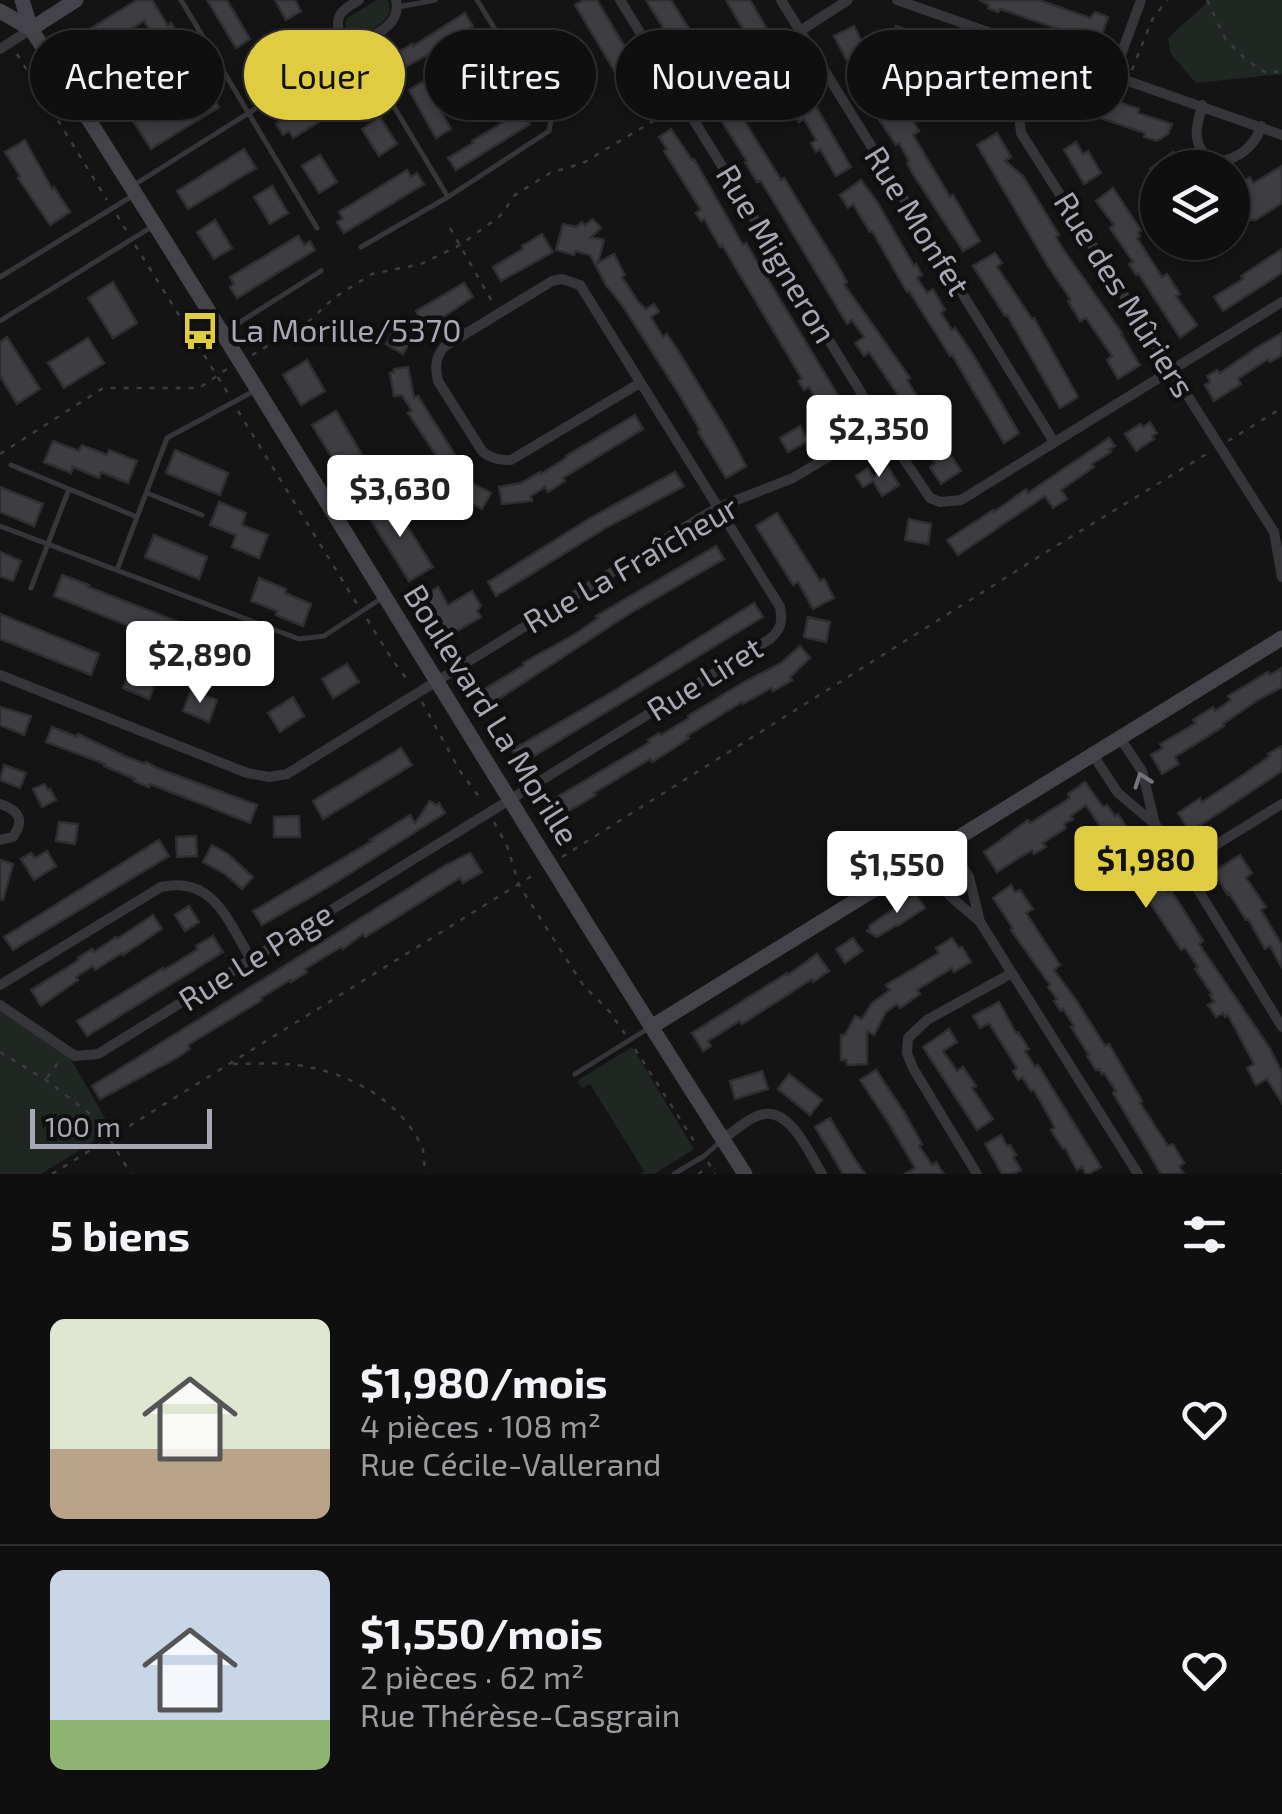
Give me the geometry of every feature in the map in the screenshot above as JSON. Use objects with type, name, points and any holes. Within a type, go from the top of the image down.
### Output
[{"type":"street","name":"Boulevard La Morille","points":[[22,0],[32,29],[745,1174]]},
{"type":"street","points":[[0,49],[76,0]]},
{"type":"street","points":[[338,30],[339,16],[359,0]]},
{"type":"street","name":"Rue Migneron","points":[[620,0],[639,30]]},
{"type":"street","name":"Rue Monfet","points":[[781,0],[799,30]]},
{"type":"street","points":[[802,30],[848,0]]},
{"type":"street","points":[[898,0],[986,30]]},
{"type":"street","points":[[1128,36],[1141,0]]},
{"type":"street","points":[[381,30],[391,24],[397,4]]},
{"type":"street","name":"Boulevard La Morille","points":[[0,10],[32,29]]},
{"type":"street","name":"Rue Monfet","points":[[827,75],[1054,442]]},
{"type":"street","points":[[1128,80],[1282,135]]},
{"type":"street","points":[[1202,105],[1197,138],[1203,152],[1215,160],[1233,160],[1251,147],[1261,126]]},
{"type":"street","name":"Rue Migneron","points":[[695,120],[924,492],[940,502],[961,500],[1054,442]]},
{"type":"street","name":"Rue des Mûriers","points":[[1018,120],[1022,133],[1278,534],[1282,577]]},
{"type":"street","points":[[640,383],[510,460],[488,456],[438,381],[436,370],[439,352],[444,347],[552,281],[572,280],[580,285],[719,507]]},
{"type":"street","points":[[1054,442],[1282,302]]},
{"type":"street","name":"Rue La Fraîcheur","points":[[0,675],[247,773],[269,777],[288,774],[719,507],[793,478],[881,426]]},
{"type":"street","name":"Rue Liret","points":[[510,800],[779,630],[780,607],[719,507]]},
{"type":"street","points":[[651,1027],[1282,638]]},
{"type":"street","points":[[1120,738],[1142,771],[1156,826]]},
{"type":"street","points":[[1092,755],[1118,793],[1156,826],[1184,866],[1282,1027]]},
{"type":"street","name":"Rue Le Page","points":[[66,1051],[75,1056],[98,1054],[510,800]]},
{"type":"street","points":[[0,804],[12,808],[19,817],[19,829],[13,838],[0,840]]},
{"type":"street","points":[[1184,866],[1282,804]]},
{"type":"street","points":[[947,843],[969,878],[980,922]]},
{"type":"street","points":[[924,858],[951,897],[980,922],[1138,1174]]},
{"type":"street","points":[[0,985],[160,887],[174,884],[203,890],[214,899],[251,960]]},
{"type":"street","points":[[978,1174],[913,1068],[907,1054],[908,1038],[927,1020],[1012,973]]},
{"type":"street","points":[[0,1006],[66,1051]]},
{"type":"street","points":[[723,1140],[762,1114],[772,1114],[791,1124],[822,1174]]},
{"type":"lane","points":[[181,0],[244,106]]},
{"type":"lane","points":[[397,4],[435,0]]},
{"type":"lane","points":[[362,248],[549,131],[551,120],[477,0]]},
{"type":"lane","points":[[0,277],[244,116]]},
{"type":"lane","points":[[252,120],[317,228]]},
{"type":"lane","points":[[402,120],[448,197]]},
{"type":"lane","points":[[0,321],[155,224]]},
{"type":"lane","points":[[223,333],[321,271]]},
{"type":"lane","points":[[117,570],[167,438],[257,389]]},
{"type":"lane","points":[[11,465],[137,517]]},
{"type":"lane","points":[[32,588],[70,489]]},
{"type":"lane","points":[[147,492],[202,514]]},
{"type":"lane","points":[[0,526],[299,639],[324,636],[385,596]]},
{"type":"lane","points":[[575,1074],[651,1027]]},
{"type":"lane","points":[[674,1174],[723,1140]]},
{"type":"path","points":[[1128,80],[1152,20],[1167,0]]},
{"type":"path","points":[[1207,0],[1226,40],[1247,60],[1266,73],[1282,71]]},
{"type":"path","points":[[0,454],[103,388],[199,388],[308,322],[334,297],[372,274],[421,264],[460,244],[500,216],[515,195],[550,172],[583,163],[654,120]]},
{"type":"path","points":[[450,228],[499,312]]},
{"type":"path","points":[[52,1174],[1282,408]]},
{"type":"path","points":[[46,1080],[66,1051]]},
{"type":"path","points":[[0,1052],[46,1080],[98,1120],[131,1174]]},
{"type":"path","points":[[231,1064],[295,1065],[324,1070],[367,1087],[393,1108],[413,1132],[424,1150],[427,1174]]},
{"type":"path","points":[[698,1174],[710,1166]]},
{"type":"shaded area","points":[[377,0],[388,0],[389,13],[371,30],[348,30],[347,18]]},
{"type":"shaded area","points":[[1210,0],[1282,0],[1282,74],[1196,83],[1170,53],[1168,38]]},
{"type":"shaded area","points":[[0,1005],[66,1051],[112,1130],[41,1174],[0,1174]]},
{"type":"shaded area","points":[[632,1047],[694,1149],[654,1174],[640,1174],[644,1171],[590,1084],[582,1088],[578,1083]]},
{"type":"building","points":[[137,0],[152,0],[168,26],[171,23],[175,30],[150,30],[144,21],[130,30],[88,30]]},
{"type":"building","points":[[207,0],[227,0],[245,30],[244,43],[236,48]]},
{"type":"building","points":[[275,0],[295,0],[301,11],[286,20]]},
{"type":"building","points":[[597,0],[616,32],[616,74],[596,40],[596,30],[590,30],[575,5]]},
{"type":"building","points":[[646,0],[671,0],[690,30],[664,30]]},
{"type":"building","points":[[726,0],[750,0],[766,27],[743,30]]},
{"type":"building","points":[[979,0],[1039,0],[1090,18],[1095,12],[1108,17],[1104,30],[1061,30],[1000,9],[998,12]]},
{"type":"building","points":[[465,13],[473,26],[467,30],[438,30]]},
{"type":"building","points":[[854,26],[856,30],[847,30],[847,61],[834,36]]},
{"type":"building","points":[[425,38],[425,56],[405,67],[405,48]]},
{"type":"building","points":[[424,81],[425,118],[409,90]]},
{"type":"building","points":[[1128,105],[1139,109],[1138,113],[1172,124],[1168,134],[1157,141],[1144,137],[1145,133],[1106,120],[1128,120]]},
{"type":"building","points":[[133,120],[198,120],[151,149]]},
{"type":"building","points":[[283,120],[322,120],[293,138],[289,131],[283,135],[276,124]]},
{"type":"building","points":[[382,120],[397,144],[379,156],[362,129]]},
{"type":"building","points":[[426,120],[446,120],[451,129],[436,138]]},
{"type":"building","points":[[507,120],[528,120],[530,124],[456,170],[448,158]]},
{"type":"building","points":[[721,120],[744,120],[835,261],[847,282],[844,284],[910,378],[907,380],[936,428],[943,424],[951,438],[943,443],[961,471],[941,484],[930,467],[935,463],[896,400],[900,398],[869,352],[864,356],[855,343],[864,337],[852,320],[847,324]]},
{"type":"building","points":[[805,120],[824,120],[851,167],[836,176],[820,149],[816,152],[811,143],[816,140]]},
{"type":"building","points":[[879,120],[913,120],[919,131],[913,135],[980,241],[963,251],[913,174],[899,143],[896,145]]},
{"type":"building","points":[[671,129],[694,159],[848,412],[830,423],[809,387],[804,390],[798,381],[802,379],[722,245],[696,213],[701,210],[659,137]]},
{"type":"building","points":[[997,133],[1011,157],[1005,161],[1023,176],[1059,235],[1056,237],[1063,249],[1140,365],[1118,379],[1107,360],[1112,356],[1086,318],[1080,321],[977,145]]},
{"type":"building","points":[[25,140],[52,189],[70,212],[50,225],[5,152]]},
{"type":"building","points":[[1076,142],[1083,154],[1088,151],[1101,173],[1084,184],[1064,150]]},
{"type":"building","points":[[244,149],[256,168],[188,209],[177,191]]},
{"type":"building","points":[[320,155],[337,182],[319,193],[302,166]]},
{"type":"building","points":[[1282,166],[1282,203],[1256,220],[1250,220],[1250,177],[1253,183]]},
{"type":"building","points":[[407,170],[411,177],[417,173],[424,184],[344,233],[337,222],[343,219],[339,212]]},
{"type":"building","points":[[861,180],[916,264],[922,275],[917,278],[927,293],[933,289],[945,310],[941,313],[974,356],[1019,433],[1004,443],[872,231],[853,204],[848,208],[840,195]]},
{"type":"building","points":[[272,186],[288,213],[270,224],[254,197]]},
{"type":"building","points":[[1113,188],[1140,228],[1140,260],[1151,260],[1162,277],[1167,274],[1180,294],[1176,296],[1197,325],[1180,338],[1129,264],[1133,262],[1110,228],[1114,225],[1096,201]]},
{"type":"building","points":[[593,219],[601,228],[591,237],[604,240],[598,263],[614,254],[625,275],[622,277],[639,303],[646,309],[654,304],[659,312],[651,317],[663,337],[667,334],[677,349],[746,466],[726,478],[679,394],[590,255],[556,250],[563,224],[576,227]]},
{"type":"building","points":[[215,220],[232,248],[214,259],[197,232]]},
{"type":"building","points":[[542,234],[553,252],[501,281],[493,267]]},
{"type":"building","points":[[298,236],[304,245],[310,241],[315,250],[237,298],[230,287],[234,284],[230,277]]},
{"type":"building","points":[[1282,249],[1282,273],[1223,311],[1214,297]]},
{"type":"building","points":[[995,253],[1002,263],[997,267],[1034,318],[1078,397],[1060,408],[1007,315],[973,266]]},
{"type":"building","points":[[113,282],[137,323],[113,338],[88,298]]},
{"type":"building","points":[[464,283],[473,297],[430,326],[424,325],[416,311]]},
{"type":"building","points":[[397,324],[414,334],[403,354],[386,344]]},
{"type":"building","points":[[1282,333],[1282,355],[1270,362],[1268,359],[1238,379],[1241,384],[1214,401],[1205,385],[1210,382],[1207,376],[1217,370],[1220,373]]},
{"type":"building","points":[[7,337],[40,389],[17,404],[0,376],[0,342]]},
{"type":"building","points":[[88,338],[104,363],[64,388],[48,363]]},
{"type":"building","points":[[307,360],[325,391],[301,405],[283,375]]},
{"type":"building","points":[[408,367],[414,398],[418,396],[467,474],[450,484],[441,468],[444,467],[408,413],[412,411],[402,395],[394,396],[390,373]]},
{"type":"building","points":[[336,411],[376,478],[353,492],[312,425]]},
{"type":"building","points":[[635,415],[643,429],[563,478],[565,481],[548,492],[545,487],[531,496],[532,501],[502,504],[499,487],[541,474]]},
{"type":"building","points":[[1150,422],[1157,433],[1136,451],[1125,434]]},
{"type":"building","points":[[800,426],[808,441],[788,452],[780,438]]},
{"type":"building","points":[[1109,438],[1115,446],[1111,452],[1061,490],[1067,499],[1053,508],[1045,496],[958,555],[947,540],[1026,489],[1028,493]]},
{"type":"building","points":[[53,441],[79,451],[82,445],[107,455],[109,450],[137,461],[128,483],[101,472],[99,478],[73,467],[71,473],[44,462]]},
{"type":"building","points":[[175,450],[228,473],[220,495],[166,473]]},
{"type":"building","points":[[888,467],[899,485],[882,496],[873,481],[863,487],[856,476],[868,468],[873,477]]},
{"type":"building","points":[[675,472],[684,486],[604,529],[496,596],[488,582],[590,518]]},
{"type":"building","points":[[472,483],[491,493],[482,509],[463,499]]},
{"type":"building","points":[[0,487],[43,504],[34,526],[0,512]]},
{"type":"building","points":[[391,500],[433,567],[409,581],[367,514]]},
{"type":"building","points":[[219,502],[246,513],[242,525],[268,535],[259,558],[232,547],[236,535],[210,525]]},
{"type":"building","points":[[777,513],[834,598],[813,609],[756,526]]},
{"type":"building","points":[[909,519],[931,524],[928,544],[905,540]]},
{"type":"building","points":[[154,535],[207,557],[199,579],[145,557]]},
{"type":"building","points":[[716,546],[724,559],[629,614],[482,710],[473,696],[575,634],[596,616]]},
{"type":"building","points":[[0,552],[21,561],[13,581],[0,576]]},
{"type":"building","points":[[62,575],[270,657],[261,679],[54,596]]},
{"type":"building","points":[[259,578],[311,604],[303,626],[251,601]]},
{"type":"building","points":[[438,587],[448,605],[472,591],[481,606],[477,611],[481,617],[440,641],[422,610],[426,607],[421,598]]},
{"type":"building","points":[[754,603],[763,617],[521,764],[512,750]]},
{"type":"building","points":[[0,614],[99,654],[91,675],[0,639]]},
{"type":"building","points":[[808,617],[830,622],[826,642],[804,637]]},
{"type":"building","points":[[800,646],[810,658],[790,677],[792,680],[742,702],[670,751],[652,762],[650,759],[555,818],[547,803],[781,663]]},
{"type":"building","points":[[347,664],[359,682],[333,698],[322,679]]},
{"type":"building","points":[[132,667],[158,677],[149,699],[123,688]]},
{"type":"building","points":[[1282,668],[1282,687],[1175,757],[1179,764],[1162,774],[1151,755],[1163,748],[1160,744],[1196,723],[1193,720],[1213,707],[1215,711],[1231,700],[1228,696]]},
{"type":"building","points":[[191,690],[217,700],[209,722],[183,711]]},
{"type":"building","points":[[293,697],[304,716],[280,732],[268,713]]},
{"type":"building","points":[[0,707],[31,716],[24,735],[0,725]]},
{"type":"building","points":[[52,727],[257,805],[250,823],[150,784],[149,787],[105,764],[46,742]]},
{"type":"building","points":[[1282,746],[1282,771],[1190,832],[1178,813],[1200,798],[1202,802]]},
{"type":"building","points":[[401,748],[412,765],[323,819],[313,801]]},
{"type":"building","points":[[4,765],[26,773],[20,788],[0,780]]},
{"type":"building","points":[[1085,782],[1103,807],[1107,805],[1115,816],[1118,814],[1143,847],[1159,871],[1155,873],[1168,892],[1171,890],[1203,941],[1199,944],[1269,1047],[1282,1072],[1282,1103],[1267,1079],[1256,1085],[1247,1068],[1254,1064],[1228,1015],[1216,1017],[1208,1005],[1214,1002],[1212,994],[1195,969],[1198,967],[1185,948],[1181,950],[1086,805],[1064,824],[1066,828],[1043,843],[1046,847],[1034,854],[1032,850],[997,872],[984,852],[1028,820],[1030,823],[1070,798],[1068,794]]},
{"type":"building","points":[[44,784],[56,800],[42,807],[33,789]]},
{"type":"building","points":[[430,801],[439,803],[445,813],[262,925],[253,911],[410,815],[415,823]]},
{"type":"building","points":[[299,816],[300,837],[274,837],[274,817]]},
{"type":"building","points":[[59,822],[78,824],[75,844],[56,841]]},
{"type":"building","points":[[196,836],[197,856],[177,857],[176,837]]},
{"type":"building","points":[[159,840],[169,856],[13,950],[4,937]]},
{"type":"building","points":[[212,845],[253,877],[242,889],[203,862]]},
{"type":"building","points":[[47,851],[56,866],[34,880],[21,859],[31,853],[35,858]]},
{"type":"building","points":[[470,853],[482,872],[463,883],[460,878],[365,937],[363,934],[341,947],[188,1045],[190,1049],[175,1059],[100,1099],[92,1086]]},
{"type":"building","points":[[1240,855],[1252,873],[1246,878],[1266,907],[1261,910],[1282,945],[1282,968],[1270,946],[1265,949],[1213,872]]},
{"type":"building","points":[[0,860],[13,864],[3,900],[0,899]]},
{"type":"building","points":[[1011,885],[1015,892],[1020,890],[1033,909],[1026,913],[1060,965],[1054,970],[1105,1046],[1109,1044],[1168,1146],[1173,1144],[1184,1163],[1179,1166],[1184,1174],[1161,1174],[1113,1093],[1116,1091],[1104,1073],[1096,1070],[1071,1027],[1074,1026],[1054,1001],[1057,999],[1050,985],[1011,930],[993,898]]},
{"type":"building","points":[[915,894],[925,908],[877,937],[867,931],[869,926]]},
{"type":"building","points":[[189,906],[199,922],[185,931],[175,915]]},
{"type":"building","points":[[153,915],[162,929],[123,955],[95,970],[93,966],[41,1006],[31,990]]},
{"type":"building","points":[[213,936],[223,952],[87,1036],[77,1021],[198,949],[196,946]]},
{"type":"building","points":[[853,938],[862,951],[845,963],[836,949]]},
{"type":"building","points":[[952,938],[971,962],[954,972],[952,968],[917,990],[920,994],[900,1008],[897,1004],[886,1012],[874,1035],[867,1031],[867,1064],[847,1065],[846,1060],[841,1060],[841,1035],[845,1035],[855,1016],[862,1019],[872,1003],[890,990],[886,985],[939,953],[936,948]]},
{"type":"building","points":[[817,954],[829,971],[708,1041],[711,1046],[703,1051],[692,1033]]},
{"type":"building","points":[[999,1002],[1029,1049],[1025,1051],[1035,1067],[1038,1065],[1101,1167],[1088,1174],[1082,1167],[1077,1170],[1051,1130],[1055,1128],[1034,1090],[1022,1077],[1018,1080],[1013,1071],[1017,1068],[989,1023],[980,1028],[973,1016]]},
{"type":"building","points":[[949,1029],[957,1042],[943,1051],[957,1071],[963,1067],[993,1119],[977,1130],[923,1047]]},
{"type":"building","points":[[876,1070],[904,1112],[922,1144],[919,1146],[944,1174],[905,1174],[915,1168],[860,1080]]},
{"type":"building","points":[[762,1071],[768,1089],[735,1099],[730,1081]]},
{"type":"building","points":[[789,1074],[822,1100],[810,1115],[778,1089]]},
{"type":"building","points":[[830,1118],[865,1174],[843,1174],[815,1127]]},
{"type":"building","points":[[1001,1135],[1016,1155],[1013,1157],[1021,1170],[1013,1174],[1002,1174],[985,1144]]},
{"type":"place","name":"La Morille/5370","points":[[200,331]]}]
